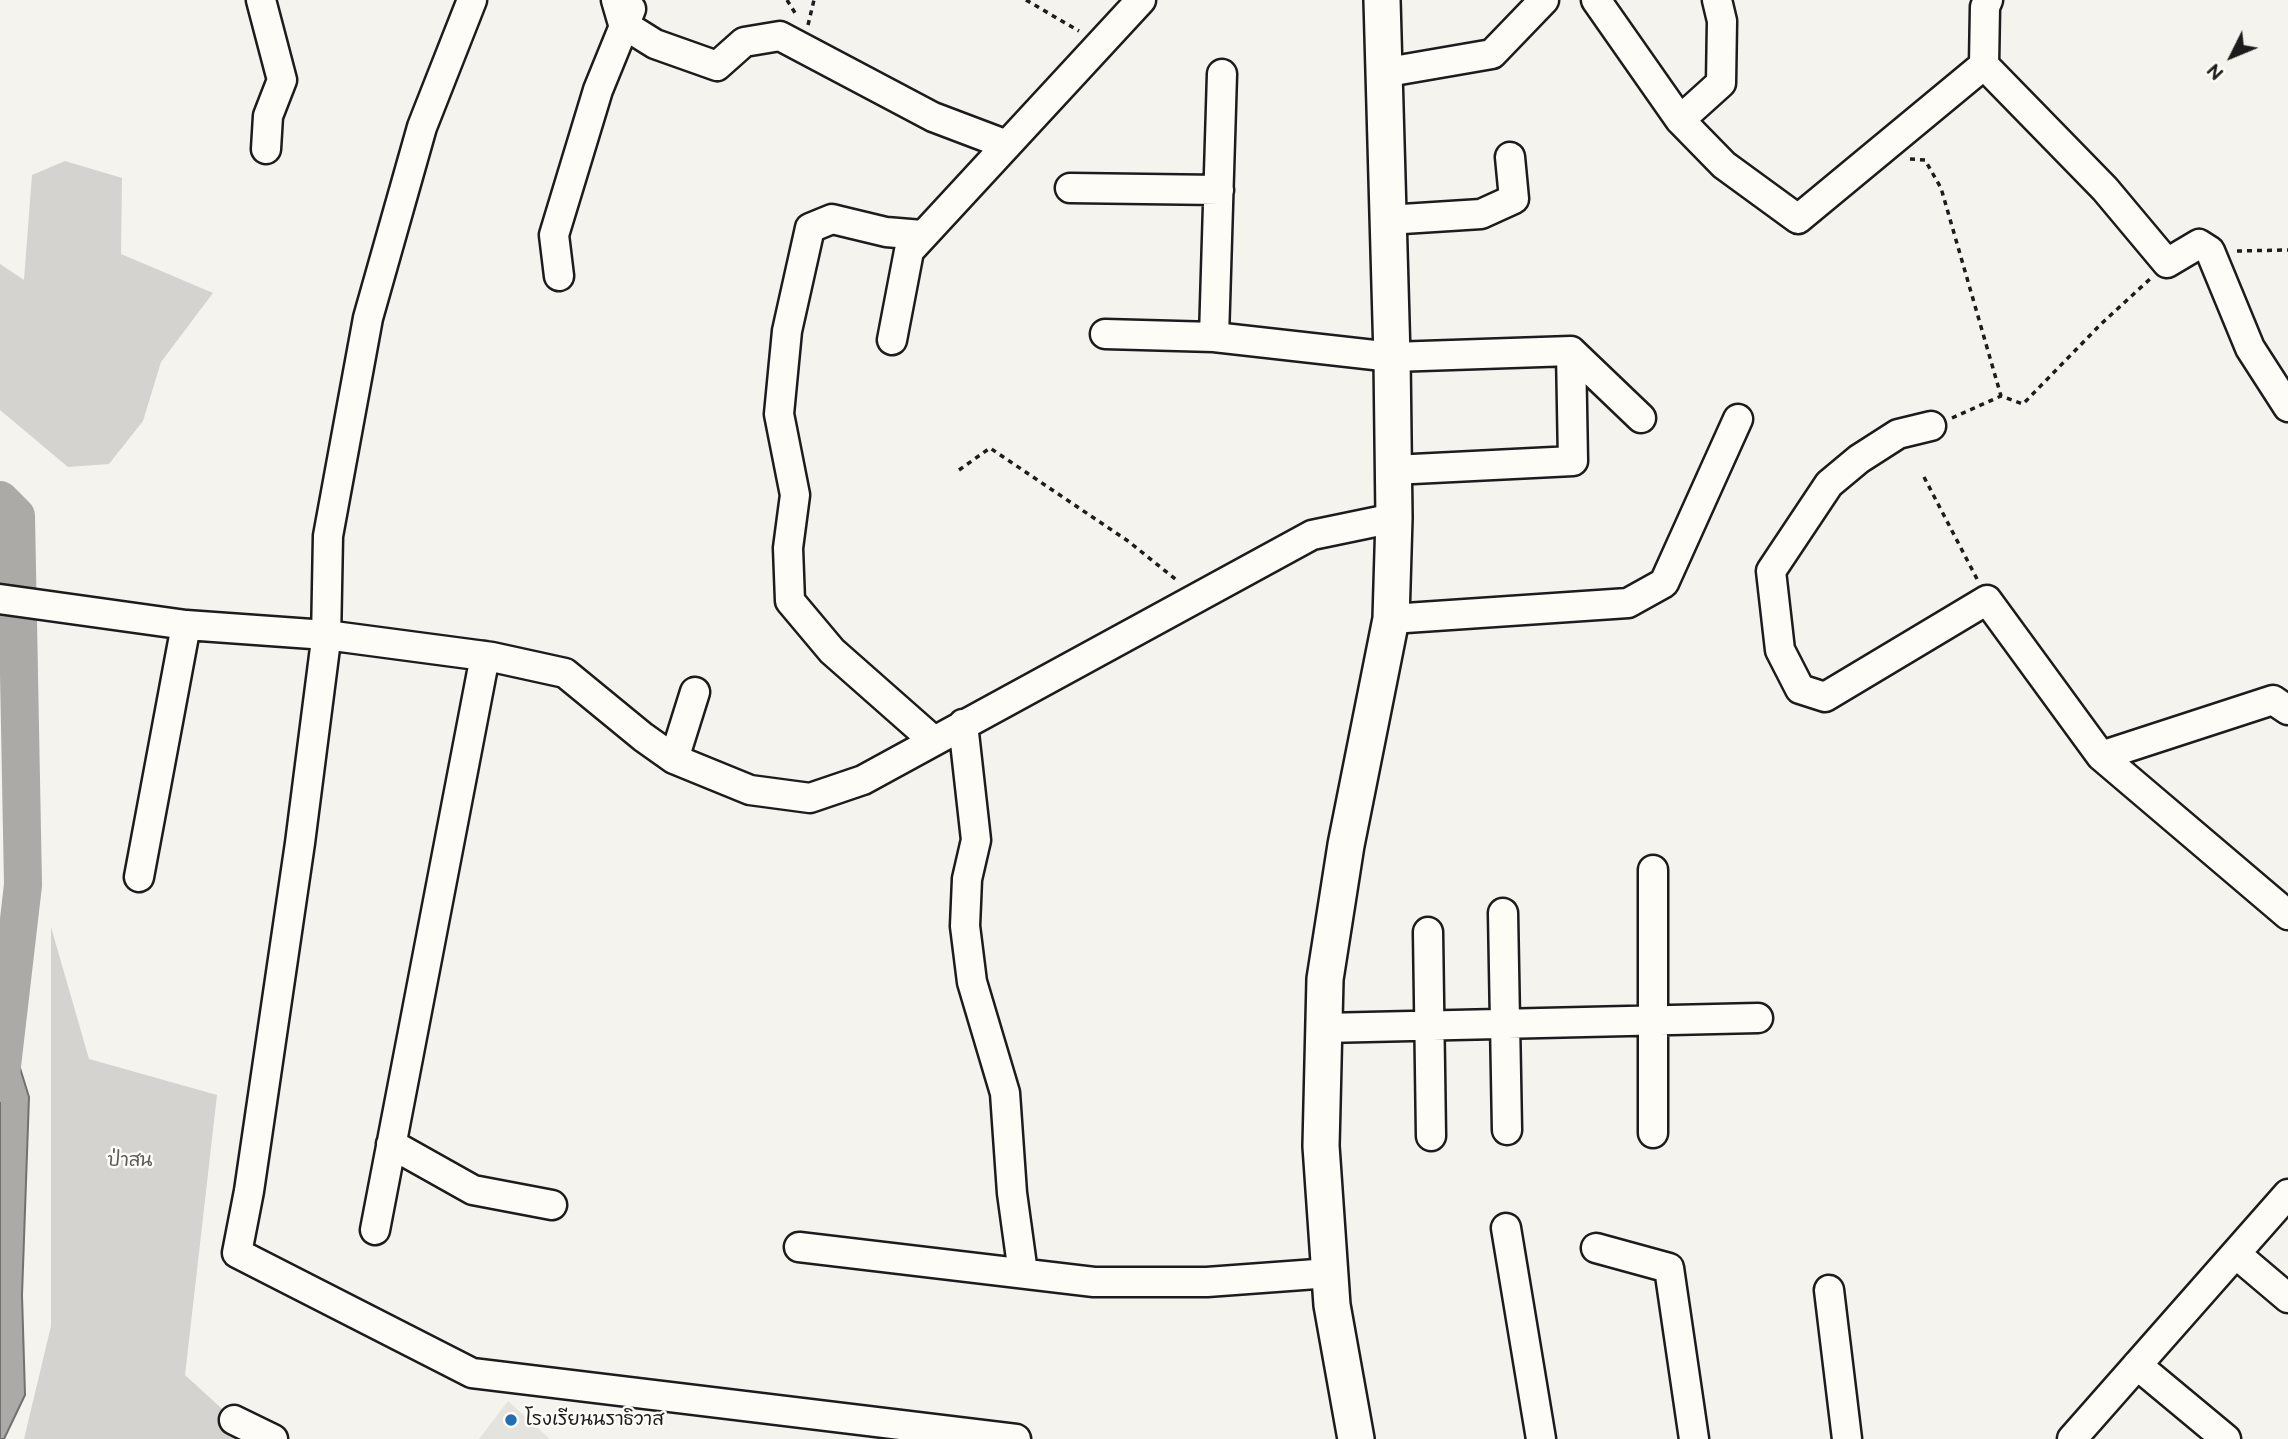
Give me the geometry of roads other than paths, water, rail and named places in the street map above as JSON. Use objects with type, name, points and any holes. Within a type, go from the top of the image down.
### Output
[{"type":"main road","points":[[1356,1439],[1332,1305],[1321,1146],[1325,979],[1346,845],[1391,619],[1394,518],[1392,357],[1382,0]]},
{"type":"street","points":[[261,0],[282,80],[268,116],[266,149]]},
{"type":"street","points":[[472,0],[422,127],[369,318],[328,536],[326,635],[296,870],[249,1191],[237,1253],[472,1373],[1016,1439]]},
{"type":"street","points":[[891,340],[909,251],[1141,0]]},
{"type":"street","points":[[1382,73],[1492,54],[1544,0]]},
{"type":"street","points":[[1596,0],[1680,120],[1724,165],[1798,219],[1984,65]]},
{"type":"street","points":[[1680,120],[1721,83],[1722,21],[1717,0]]},
{"type":"street","points":[[1989,0],[1986,7],[1984,65],[2105,189],[2167,263],[2199,244],[2210,251],[2250,348],[2288,408]]},
{"type":"street","points":[[625,8],[655,44],[717,66],[744,41],[780,36],[933,117],[1007,145]]},
{"type":"street","points":[[559,275],[554,235],[625,8]]},
{"type":"street","points":[[1214,337],[1222,74]]},
{"type":"street","points":[[1387,220],[1481,214],[1514,199],[1510,157]]},
{"type":"street","points":[[1070,188],[1219,190]]},
{"type":"street","points":[[922,236],[886,232],[832,219],[810,228],[788,331],[779,414],[796,495],[788,548],[790,601],[832,651],[934,741]]},
{"type":"street","points":[[1105,334],[1214,337],[1392,357],[1572,351],[1641,418]]},
{"type":"street","points":[[1393,470],[1573,461],[1572,351]]},
{"type":"street","points":[[1391,619],[1628,603],[1652,590],[1664,583],[1738,419]]},
{"type":"street","points":[[1931,426],[1898,435],[1859,459],[1829,484],[1771,571],[1780,650],[1800,690],[1825,697],[1987,600],[2101,756],[2288,915]]},
{"type":"street","points":[[0,599],[186,625],[326,635],[485,656],[565,673],[643,737],[674,758],[750,790],[810,798],[863,780],[1312,535],[1394,518]]},
{"type":"street","points":[[139,877],[186,625]]},
{"type":"street","points":[[375,1230],[485,656]]},
{"type":"street","points":[[674,758],[695,692]]},
{"type":"street","points":[[2101,756],[2273,700],[2288,710]]},
{"type":"street","points":[[963,724],[976,840],[967,879],[965,926],[972,982],[1005,1093],[1012,1193],[1023,1273]]},
{"type":"street","points":[[1653,870],[1653,1133]]},
{"type":"street","points":[[1503,913],[1507,1130]]},
{"type":"street","points":[[1428,932],[1431,1136]]},
{"type":"street","points":[[1324,1027],[1758,1018]]},
{"type":"street","points":[[391,1144],[473,1190],[552,1205]]},
{"type":"street","points":[[2072,1439],[2288,1194]]},
{"type":"street","points":[[1506,1228],[1541,1439]]},
{"type":"street","points":[[799,1247],[1094,1282],[1207,1282],[1330,1273]]},
{"type":"street","points":[[1596,1248],[1669,1268],[1694,1439]]},
{"type":"street","points":[[2236,1254],[2288,1298]]},
{"type":"street","points":[[1829,1290],[1847,1439]]},
{"type":"street","points":[[2137,1365],[2226,1439]]},
{"type":"street","points":[[234,1420],[273,1439]]},
{"type":"waterway","points":[[0,500],[16,516],[23,885],[0,1083]]},
{"type":"place","name":"โรงเรียนนราธิวาส","points":[[511,1420]]},
{"type":"park label","name":"ป่าสน","points":[[130,1161]]}]
